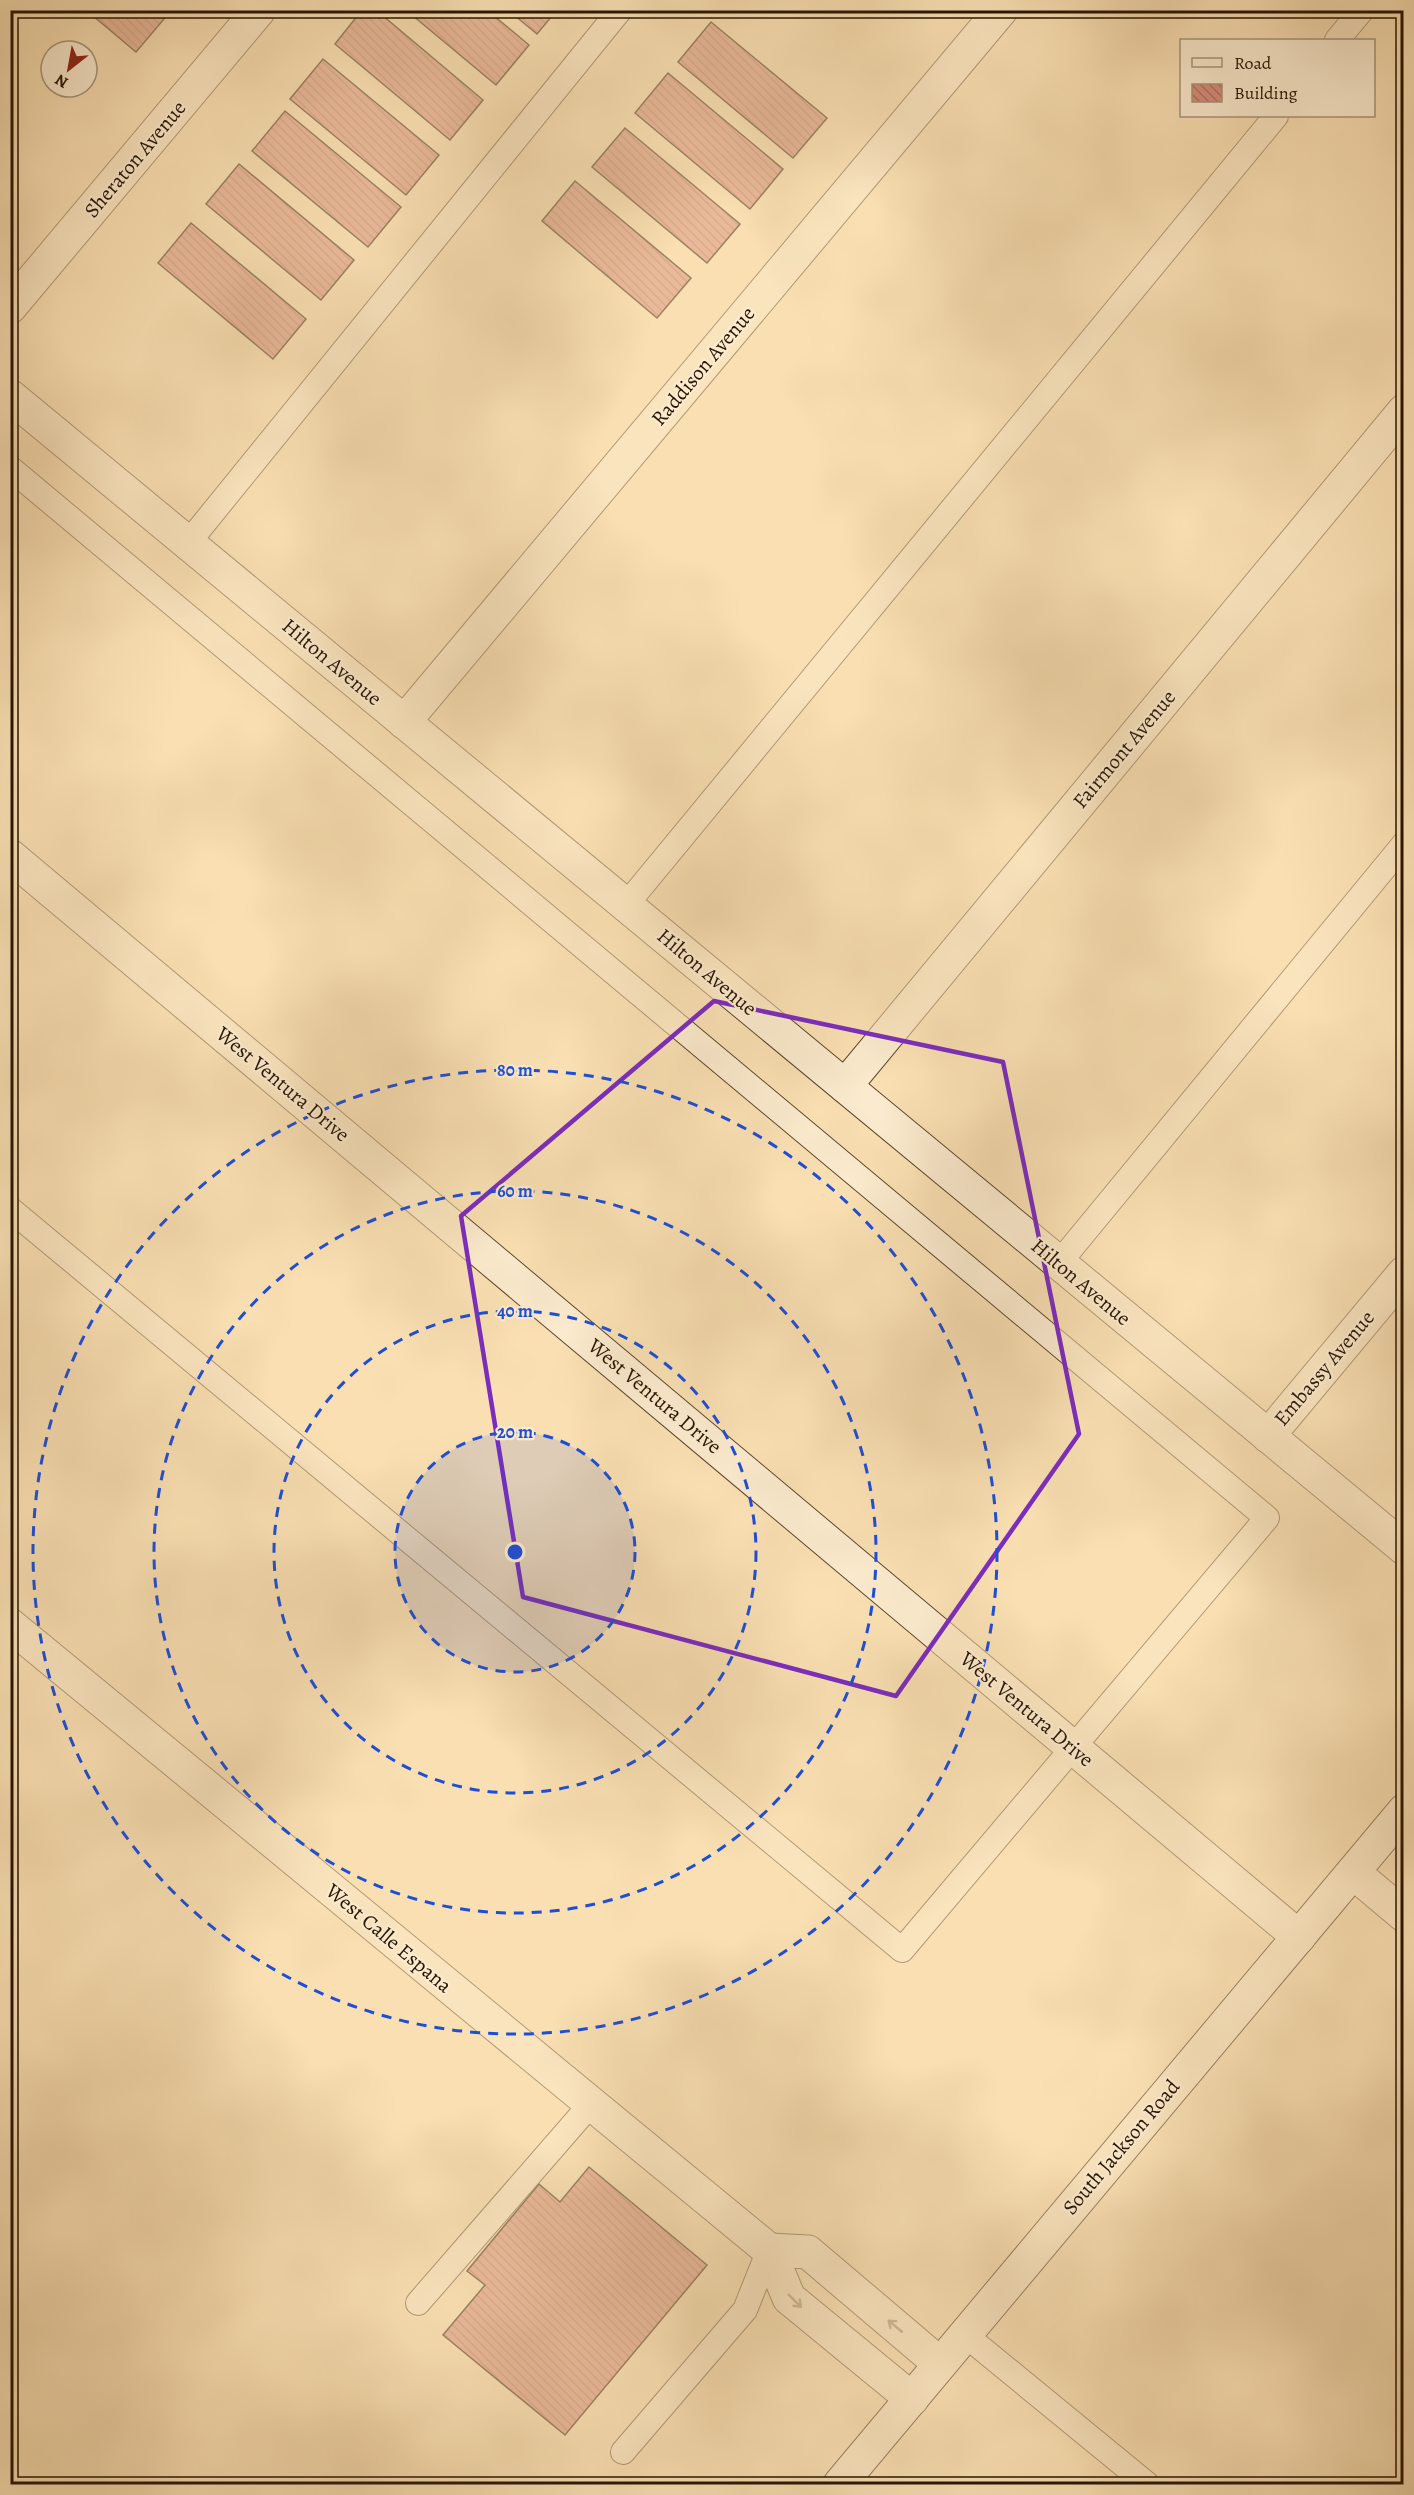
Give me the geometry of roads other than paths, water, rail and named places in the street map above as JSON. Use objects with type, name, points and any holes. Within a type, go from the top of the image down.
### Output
[{"type":"street","name":"Sheraton Avenue","points":[[10,307],[259,10]]},
{"type":"street","name":"Raddison Avenue","points":[[405,722],[1001,10]]},
{"type":"street","name":"Hilton Avenue","points":[[10,396],[1404,1548]]},
{"type":"street","name":"Fairmont Avenue","points":[[845,1086],[1404,411]]},
{"type":"street","name":"West Ventura Drive","points":[[10,856],[1299,1937]]},
{"type":"street","name":"Embassy Avenue","points":[[1268,1436],[1404,1273]]},
{"type":"street","name":"West Calle Espana","points":[[10,1625],[769,2250],[789,2298],[912,2399]]},
{"type":"street","name":"South Jackson Road","points":[[840,2484],[1404,1811]]},
{"type":"street","points":[[1354,1873],[1404,1915]]},
{"type":"street","points":[[769,2250],[808,2252],[940,2364]]},
{"type":"lane","points":[[188,543],[621,10]]},
{"type":"lane","points":[[1339,39],[1362,10]]},
{"type":"lane","points":[[626,905],[1275,117]]},
{"type":"lane","points":[[10,468],[1267,1518],[903,1950],[10,1209]]},
{"type":"lane","points":[[1059,1263],[1404,844]]},
{"type":"lane","points":[[418,2303],[591,2104]]},
{"type":"lane","points":[[623,2452],[745,2310],[769,2250]]},
{"type":"lane","points":[[964,2334],[1148,2484]]}]
